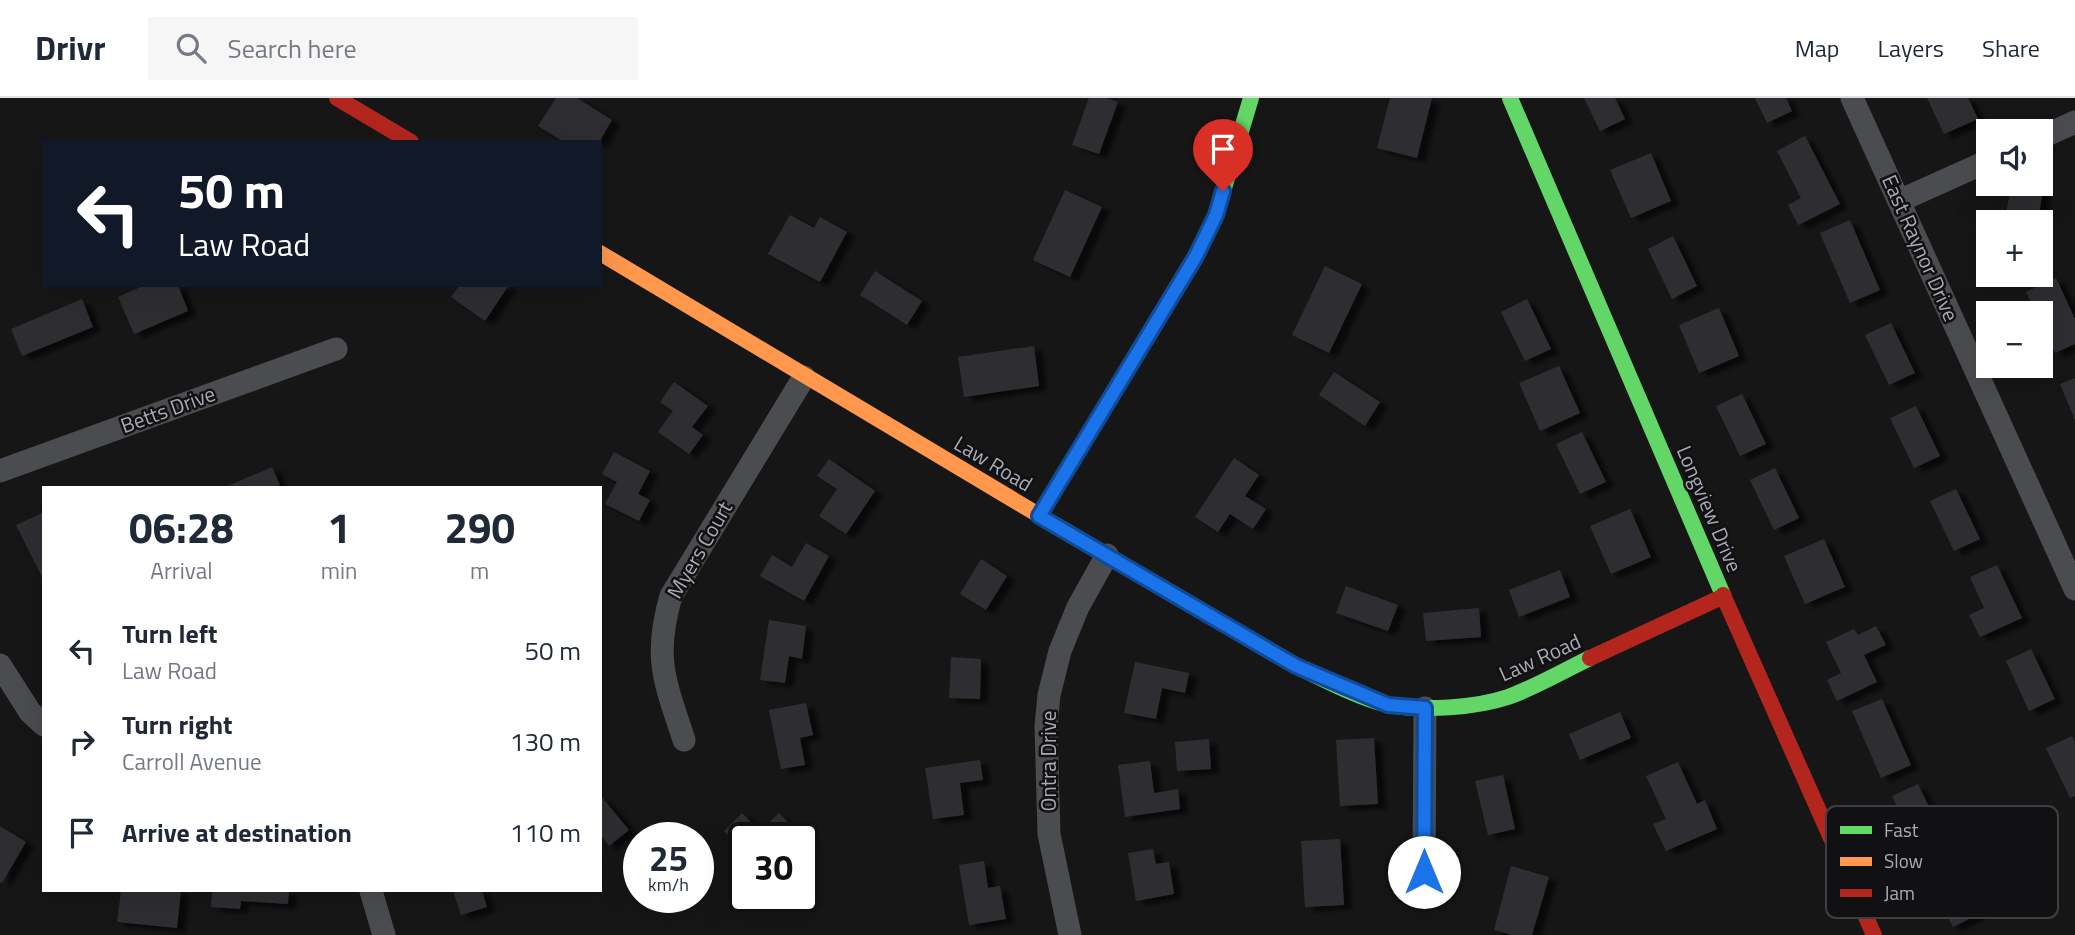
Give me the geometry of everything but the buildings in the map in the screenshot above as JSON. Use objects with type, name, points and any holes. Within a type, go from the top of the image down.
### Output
[{"type":"street","points":[[337,98],[408,140]]},
{"type":"street","points":[[1039,516],[1196,256],[1216,215],[1251,98]]},
{"type":"street","name":"Longview Drive","points":[[1510,98],[1826,827]]},
{"type":"street","name":"East Raynor Drive","points":[[1852,98],[2075,589]]},
{"type":"street","points":[[2053,132],[2075,122]]},
{"type":"street","points":[[1899,201],[1976,166]]},
{"type":"street","name":"Law Road","points":[[602,254],[804,377],[1296,666],[1388,705],[1425,708],[1483,703],[1508,697],[1724,596]]},
{"type":"street","name":"Betts Drive","points":[[0,471],[336,349]]},
{"type":"street","name":"Myers Court","points":[[684,740],[666,686],[661,656],[662,626],[671,596],[804,377]]},
{"type":"street","name":"Ontra Drive","points":[[1070,935],[1049,834],[1046,726],[1049,695],[1060,651],[1078,607],[1107,555]]},
{"type":"street","points":[[0,665],[30,712],[42,723]]},
{"type":"street","points":[[1424,872],[1425,708]]},
{"type":"street","points":[[371,892],[384,935]]},
{"type":"street","name":"Longview Drive","points":[[1866,918],[1874,935]]},
{"type":"traffic: fast","points":[[1039,515],[1196,256],[1216,215],[1251,98]]},
{"type":"traffic: fast","points":[[1510,98],[1723,595]]},
{"type":"traffic: fast","points":[[1052,523],[1296,666],[1380,703],[1434,708],[1495,701],[1529,689],[1590,658]]},
{"type":"traffic: slow","points":[[602,254],[1052,523]]},
{"type":"traffic: jam","points":[[337,98],[408,140]]},
{"type":"traffic: jam","points":[[1723,595],[1826,827]]},
{"type":"traffic: jam","points":[[1590,658],[1724,596]]},
{"type":"traffic: jam","points":[[1866,918],[1874,935]]},
{"type":"route","points":[[1223,191],[1216,215],[1196,256],[1039,516],[1324,680],[1388,705],[1425,708],[1424,872]]}]
